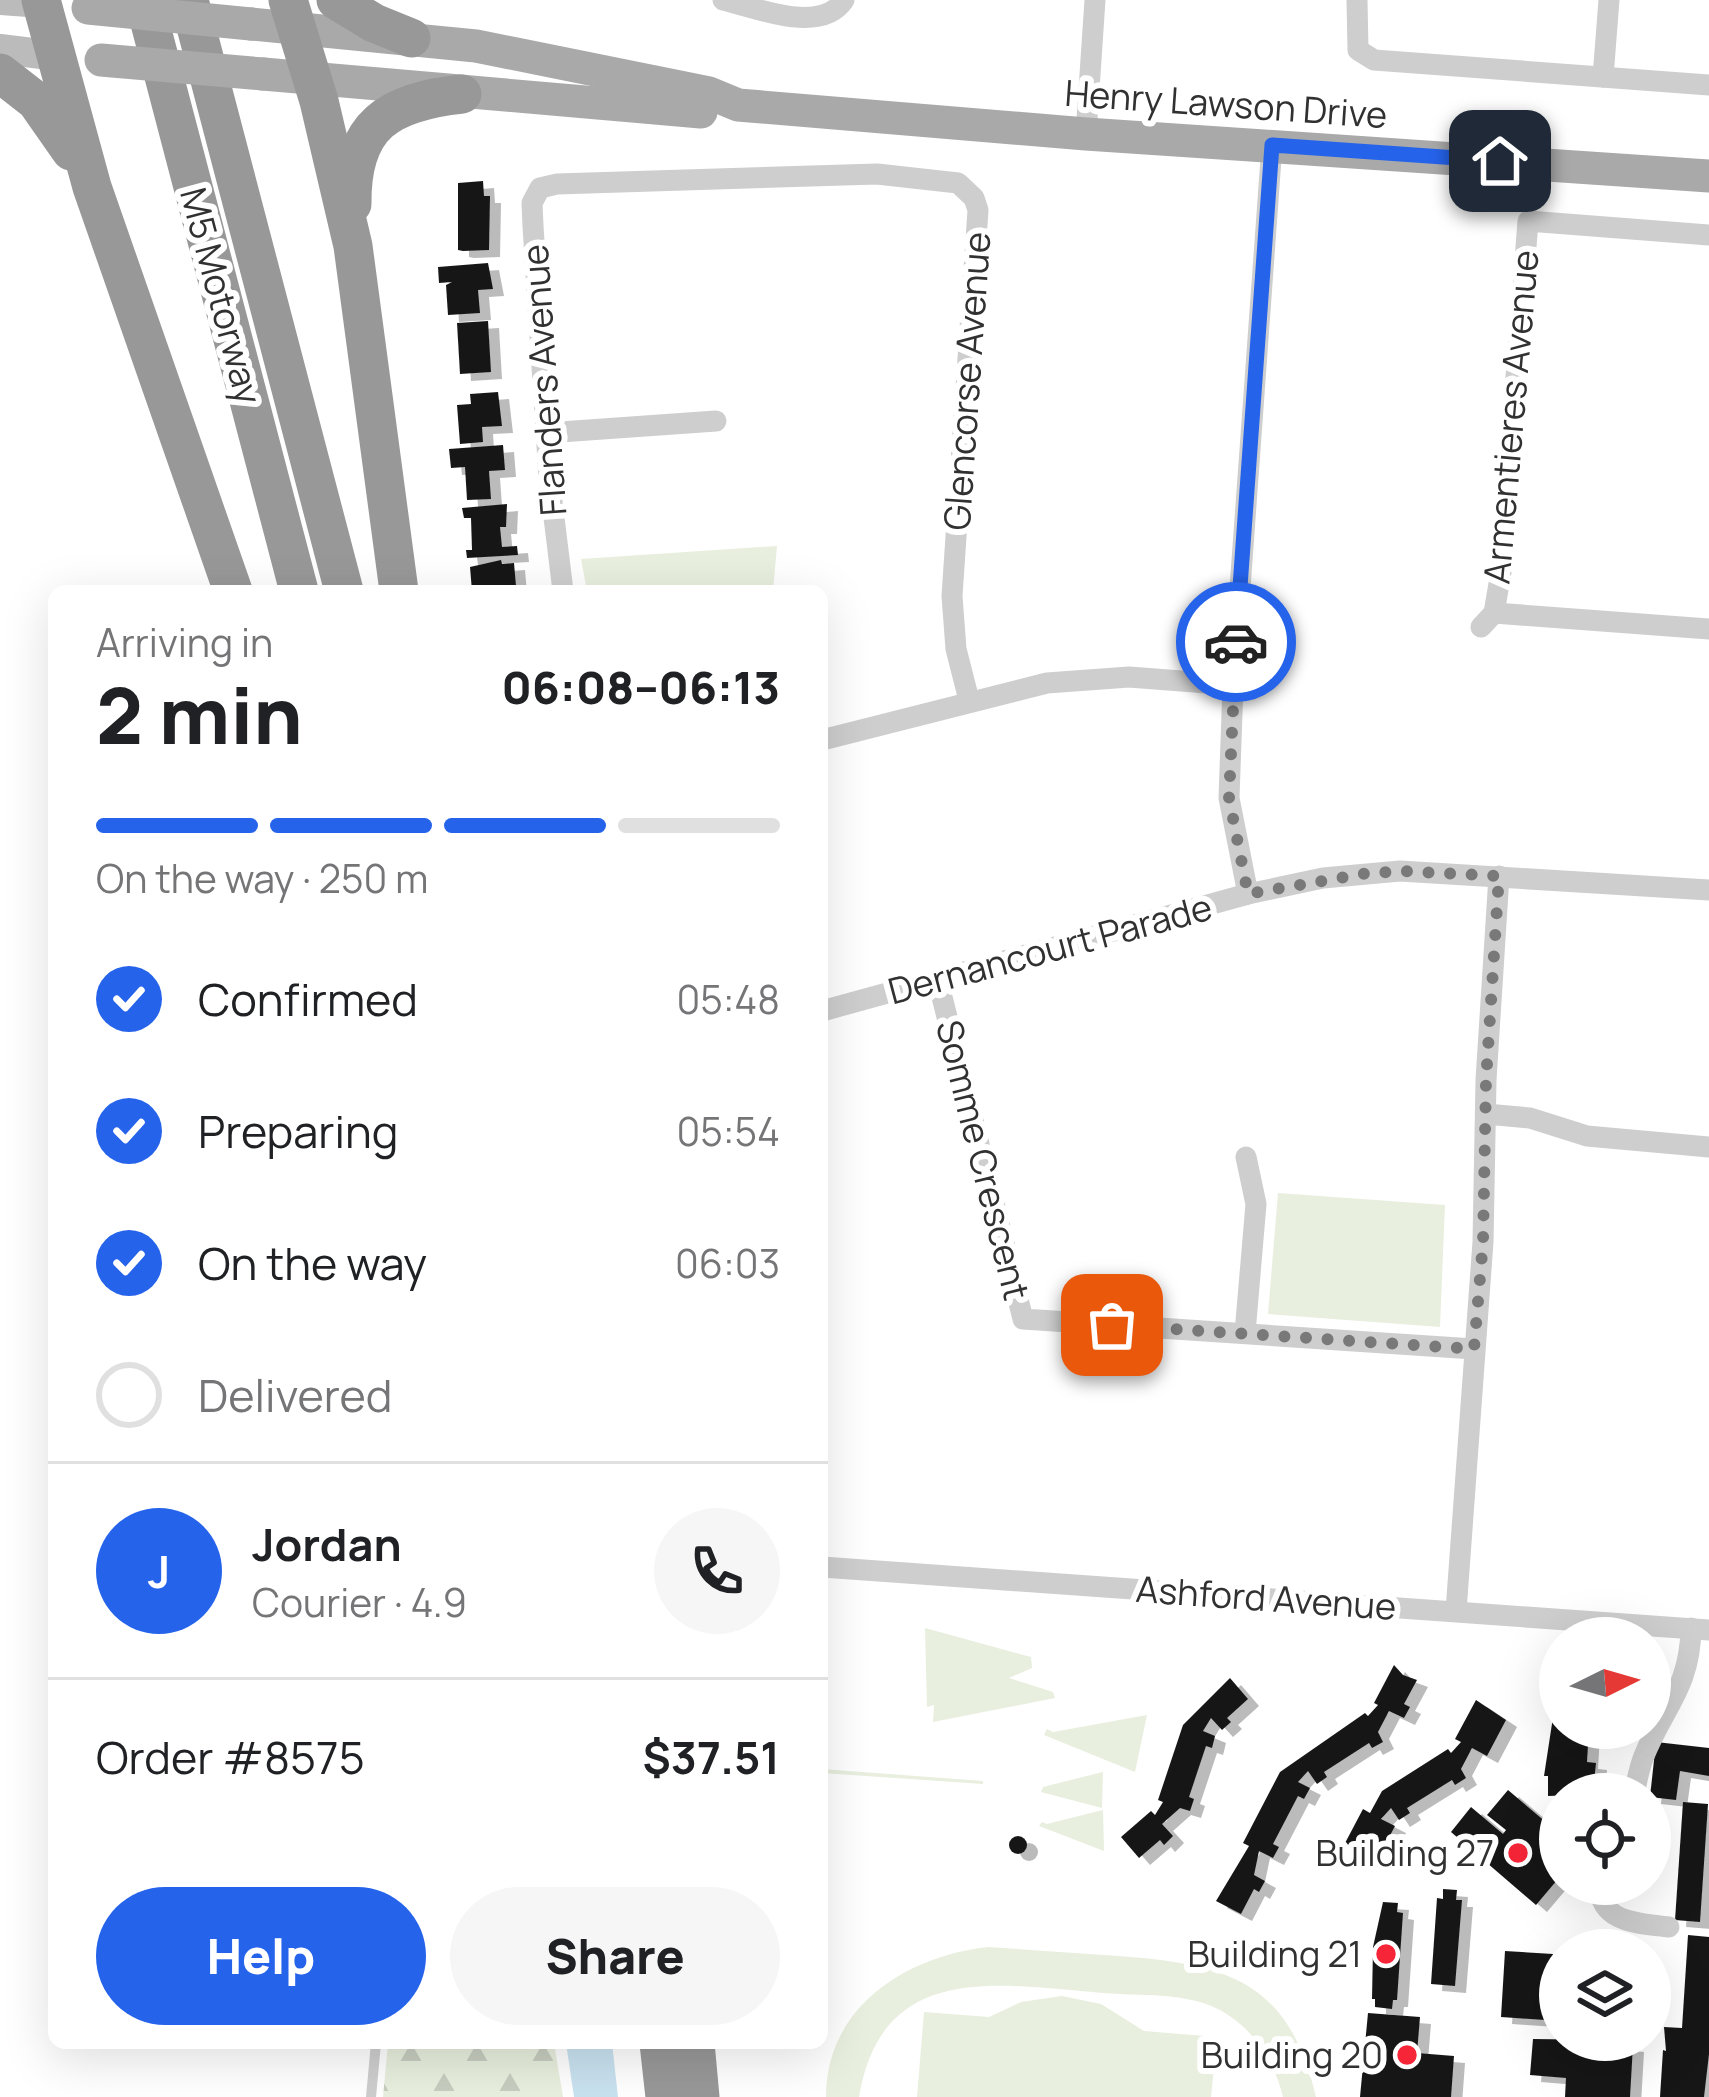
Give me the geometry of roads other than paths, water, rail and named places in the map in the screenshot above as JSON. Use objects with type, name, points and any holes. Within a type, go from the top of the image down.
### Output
[{"type":"highway","name":"M5 Motorway","points":[[144,0],[297,585]]},
{"type":"highway","name":"M5 Motorway","points":[[189,0],[342,585]]},
{"type":"highway","points":[[336,0],[411,38]]},
{"type":"highway","points":[[42,2],[92,187],[231,585]]},
{"type":"highway","points":[[292,14],[319,101],[353,246],[398,585]]},
{"type":"highway","points":[[0,73],[36,101],[92,187]]},
{"type":"highway","points":[[353,246],[352,194],[359,153],[374,124],[390,111],[420,99],[462,94]]},
{"type":"highway","points":[[660,2049],[665,2097]]},
{"type":"highway","points":[[696,2049],[700,2097]]},
{"type":"main road","name":"Henry Lawson Drive","points":[[0,0],[251,24],[292,14],[563,61],[709,93],[738,105]]},
{"type":"main road","name":"Henry Lawson Drive","points":[[0,49],[462,94],[707,112],[738,105],[1709,176]]},
{"type":"street","points":[[723,0],[816,18],[832,14],[844,0]]},
{"type":"street","points":[[1086,134],[1095,0]]},
{"type":"street","points":[[1357,0],[1357,45],[1366,58],[1709,85]]},
{"type":"street","points":[[1604,77],[1609,0]]},
{"type":"street","points":[[1248,894],[1229,798],[1272,145]]},
{"type":"street","name":"Glencorse Avenue","points":[[556,184],[877,174],[946,180],[968,189],[979,221],[952,614],[969,700]]},
{"type":"street","name":"Flanders Avenue","points":[[556,184],[540,188],[532,203],[546,434],[562,585]]},
{"type":"street","name":"Armentieres Avenue","points":[[1709,235],[1528,221],[1488,620],[1709,629]]},
{"type":"street","points":[[546,434],[716,422]]},
{"type":"street","points":[[828,738],[1047,683],[1130,677],[1233,685]]},
{"type":"street","name":"Dernancourt Parade","points":[[828,1010],[1248,894],[1323,878],[1381,872],[1709,890]]},
{"type":"street","points":[[1456,1611],[1483,1242],[1499,876]]},
{"type":"street","name":"Somme Crescent","points":[[938,981],[1023,1319],[1474,1349]]},
{"type":"street","points":[[1486,1114],[1530,1118],[1587,1136],[1709,1147]]},
{"type":"street","points":[[1245,1333],[1256,1204],[1246,1157]]},
{"type":"street","name":"Ashford Avenue","points":[[828,1567],[1700,1629]]},
{"type":"street","points":[[1639,1773],[1674,1704],[1700,1629]]},
{"type":"street","points":[[1604,1905],[1622,1921],[1669,1927]]},
{"type":"lane","points":[[371,2097],[375,2049]]},
{"type":"water","points":[[567,2049],[613,2049],[618,2097],[574,2097]]},
{"type":"place","name":"Building 27","points":[[1518,1853]]},
{"type":"place","name":"Building 21","points":[[1386,1954]]},
{"type":"place","name":"Building 20","points":[[1407,2055]]}]
